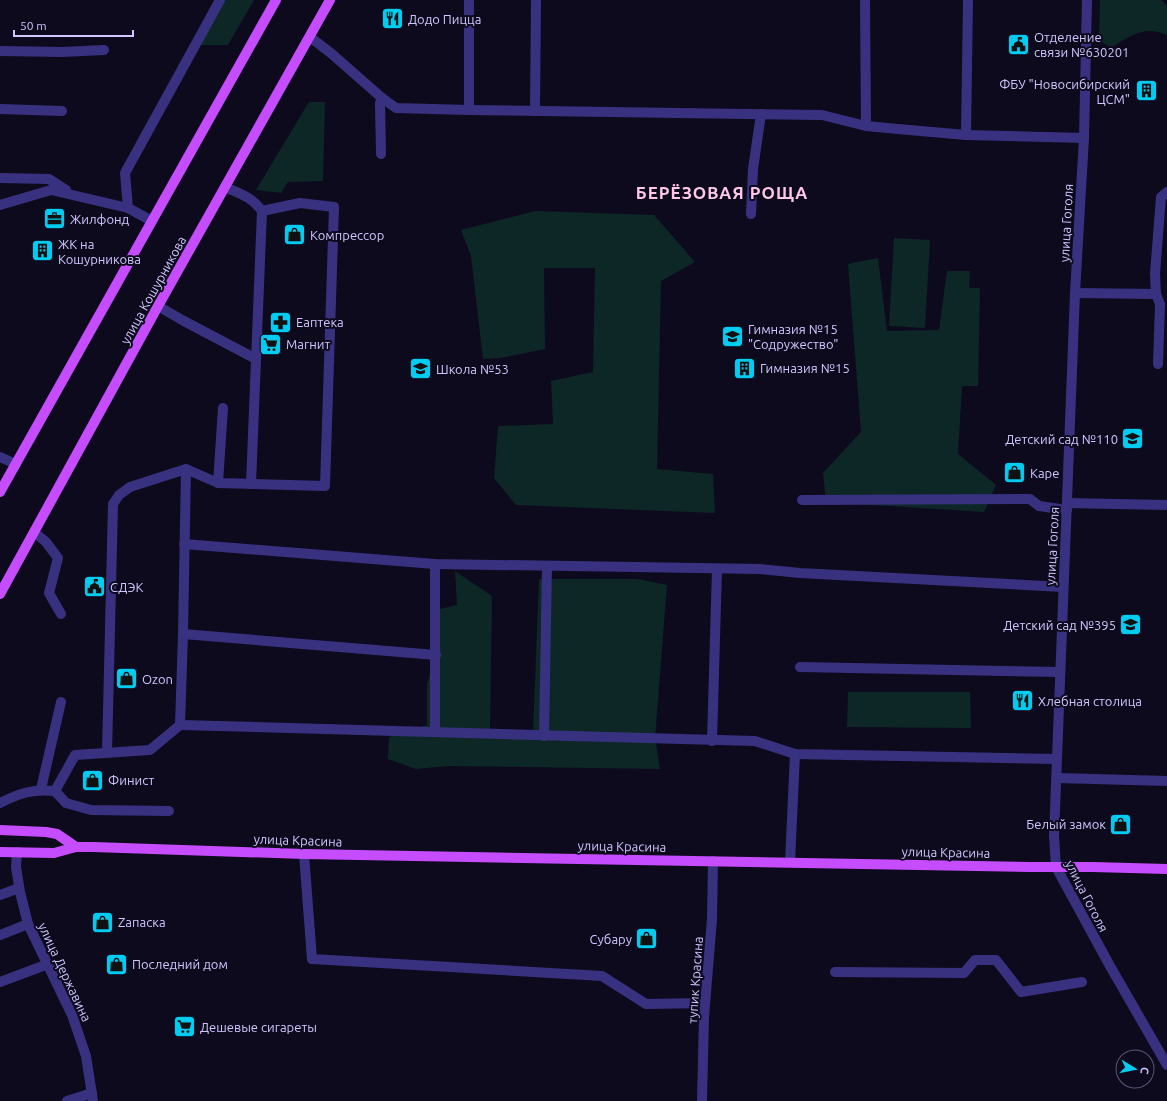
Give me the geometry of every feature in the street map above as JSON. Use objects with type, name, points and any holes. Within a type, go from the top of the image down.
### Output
[{"type":"main road","points":[[0,492],[276,0]]},
{"type":"main road","name":"улица Кошурникова","points":[[0,594],[158,306],[330,0]]},
{"type":"main road","points":[[0,830],[46,832],[57,834],[76,847]]},
{"type":"main road","name":"улица Красина","points":[[0,852],[54,853],[76,847],[304,854],[1056,867],[1093,866],[1167,869]]},
{"type":"street","points":[[128,208],[125,173],[220,0]]},
{"type":"street","points":[[469,0],[469,110]]},
{"type":"street","points":[[535,111],[536,0]]},
{"type":"street","points":[[865,0],[866,126]]},
{"type":"street","points":[[966,135],[968,0]]},
{"type":"street","name":"улица Гоголя","points":[[1087,0],[1084,138],[1075,293],[1054,836],[1056,867],[1110,966],[1167,1065]]},
{"type":"street","points":[[310,37],[332,54],[382,98],[396,108],[822,115],[866,126],[966,135],[1084,138]]},
{"type":"street","points":[[0,51],[62,52],[104,50]]},
{"type":"street","points":[[381,154],[380,103],[382,98]]},
{"type":"street","points":[[0,109],[62,111]]},
{"type":"street","points":[[751,214],[753,169],[761,114]]},
{"type":"street","points":[[0,178],[49,179],[73,195]]},
{"type":"street","points":[[225,187],[256,202],[262,211],[250,484]]},
{"type":"street","points":[[0,205],[52,190],[128,208],[152,221]]},
{"type":"street","points":[[1158,364],[1160,304],[1156,294],[1155,274],[1161,197],[1167,192]]},
{"type":"street","points":[[107,753],[113,504],[119,495],[130,487],[186,469],[218,482],[325,486],[334,206],[300,203],[262,211]]},
{"type":"street","points":[[1075,293],[1156,294]]},
{"type":"street","points":[[158,306],[256,359]]},
{"type":"street","points":[[218,482],[223,408]]},
{"type":"street","points":[[0,456],[16,464]]},
{"type":"street","points":[[180,725],[186,469]]},
{"type":"street","points":[[802,500],[1030,499],[1039,506],[1167,505]]},
{"type":"street","points":[[34,532],[46,542],[58,558],[50,593],[61,614]]},
{"type":"street","points":[[184,544],[435,564],[760,569],[800,573],[1063,587]]},
{"type":"street","points":[[435,564],[435,732]]},
{"type":"street","points":[[544,736],[547,566]]},
{"type":"street","points":[[712,741],[717,569]]},
{"type":"street","points":[[183,634],[436,655]]},
{"type":"street","points":[[800,667],[1060,672]]},
{"type":"street","points":[[41,789],[61,702]]},
{"type":"street","points":[[55,791],[74,755],[150,750],[180,725],[755,741],[795,754],[1057,759]]},
{"type":"street","points":[[790,862],[795,754]]},
{"type":"street","points":[[1057,778],[1167,781]]},
{"type":"street","points":[[0,803],[18,793],[41,789],[55,791],[66,803],[91,810],[169,811]]},
{"type":"street","name":"улица Державина","points":[[17,852],[16,867],[19,888],[28,924],[72,1015],[86,1056],[93,1097]]},
{"type":"street","points":[[304,854],[312,959],[602,976],[646,1004],[705,1003]]},
{"type":"street","name":"тупик Красина","points":[[702,1101],[705,1003],[712,919],[713,861]]},
{"type":"street","points":[[0,896],[19,888]]},
{"type":"street","points":[[0,935],[28,924]]},
{"type":"street","points":[[835,972],[964,973],[975,960],[996,960],[1021,992],[1082,982]]},
{"type":"street","points":[[0,982],[48,964]]},
{"type":"street","points":[[66,1101],[93,1097]]},
{"type":"street","points":[[702,1101],[710,1101]]},
{"type":"green space","points":[[224,0],[254,0],[228,45],[198,45]]},
{"type":"green space","points":[[1100,0],[1162,0],[1167,7],[1167,35],[1151,31],[1138,33],[1111,48],[1099,40]]},
{"type":"green space","points":[[309,102],[325,102],[323,181],[288,182],[281,193],[256,190]]},
{"type":"green space","points":[[535,211],[654,215],[695,262],[661,281],[657,469],[713,474],[715,513],[516,505],[494,478],[498,426],[553,424],[551,381],[593,372],[595,268],[544,268],[545,349],[500,358],[483,359],[471,256],[461,230]]},
{"type":"green space","points":[[894,238],[930,240],[925,328],[889,326]]},
{"type":"green space","points":[[878,258],[887,331],[939,330],[947,271],[970,271],[969,288],[980,288],[978,386],[962,386],[958,454],[996,485],[984,512],[826,502],[823,473],[861,432],[848,264]]},
{"type":"green space","points":[[455,571],[492,596],[490,730],[533,733],[539,579],[637,579],[667,585],[655,738],[660,769],[449,766],[416,769],[388,759],[389,737],[427,725],[427,684],[437,649],[440,609],[457,605]]},
{"type":"green space","points":[[848,692],[970,692],[971,728],[847,727]]},
{"type":"place","name":"Додо Пицца","points":[[393,19]]},
{"type":"place","name":"Отделение связи №630201","points":[[1019,44]]},
{"type":"place","name":"ФБУ \"Новосибирский ЦСМ\"","points":[[1146,91]]},
{"type":"place","name":"Жилфонд","points":[[55,219]]},
{"type":"place","name":"Компрессор","points":[[295,235]]},
{"type":"place","name":"ЖК на Кошурникова","points":[[42,251]]},
{"type":"place","name":"Еаптека","points":[[280,322]]},
{"type":"place","name":"Гимназия №15 \"Содружество\"","points":[[733,336]]},
{"type":"place","name":"Магнит","points":[[270,344]]},
{"type":"place","name":"Гимназия №15","points":[[744,368]]},
{"type":"place","name":"Школа №53","points":[[420,369]]},
{"type":"place","name":"Детский сад №110","points":[[1133,439]]},
{"type":"place","name":"Каре","points":[[1015,473]]},
{"type":"place","name":"СДЭК","points":[[95,587]]},
{"type":"place","name":"Детский сад №395","points":[[1131,625]]},
{"type":"place","name":"Ozon","points":[[127,679]]},
{"type":"place","name":"Хлебная столица","points":[[1022,701]]},
{"type":"place","name":"Финист","points":[[92,780]]},
{"type":"place","name":"Белый замок","points":[[1121,824]]},
{"type":"place","name":"Zапаска","points":[[103,922]]},
{"type":"place","name":"Субару","points":[[647,939]]},
{"type":"place","name":"Последний дом","points":[[117,964]]},
{"type":"place","name":"Дешевые сигареты","points":[[184,1027]]},
{"type":"district","name":"БЕРЁЗОВАЯ РОЩА","points":[[722,192]]}]
